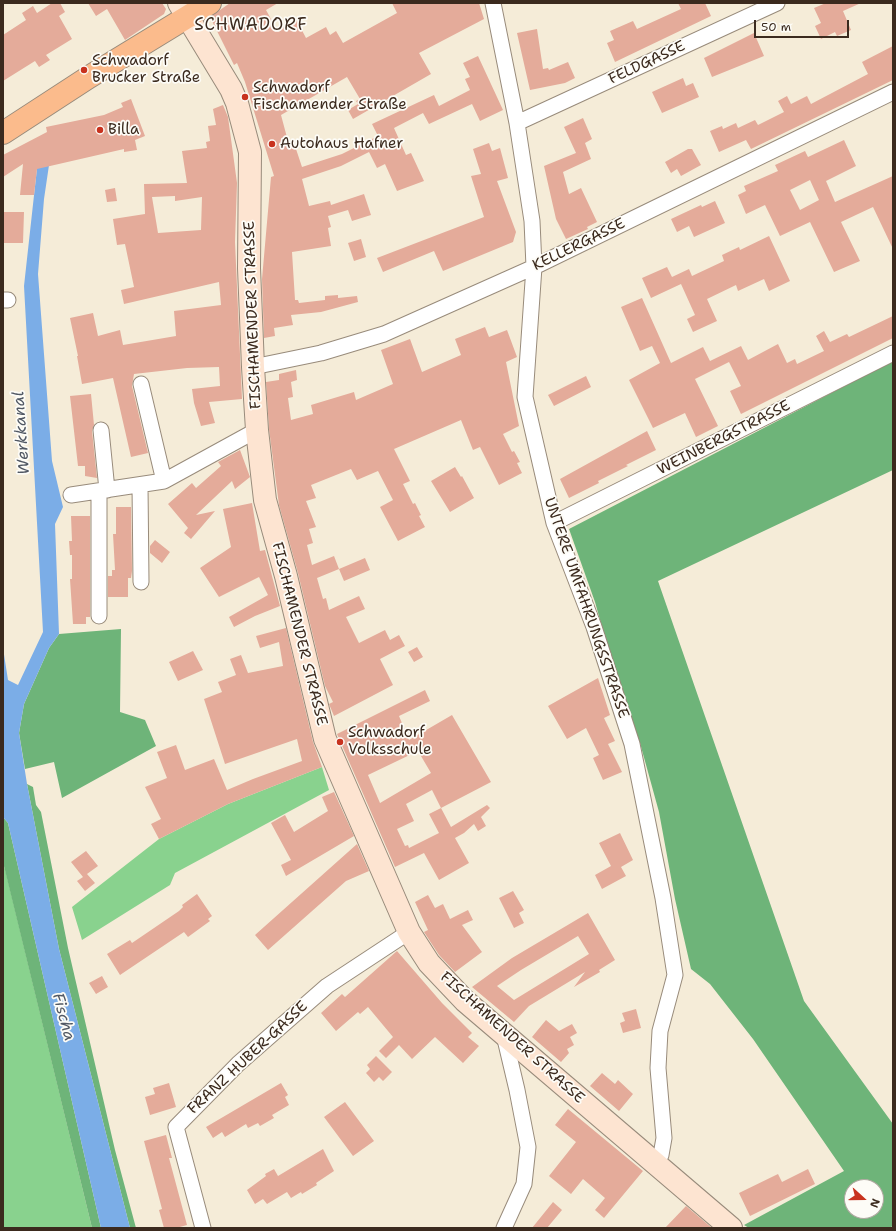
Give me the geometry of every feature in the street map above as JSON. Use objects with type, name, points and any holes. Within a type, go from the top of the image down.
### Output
[{"type":"main road","points":[[3,132],[95,73],[183,10],[210,3]]},
{"type":"main road","name":"FISCHAMENDER STRASSE","points":[[183,10],[232,89],[250,152],[249,268],[253,367],[257,430],[265,500],[286,576],[325,739],[409,932],[429,963],[465,1001],[731,1228]]},
{"type":"street","name":"UNTERE UMFAHRUNGSSTRASSE","points":[[493,3],[517,123],[532,221],[534,267],[525,397],[554,523],[594,627],[632,744],[662,898],[675,975],[660,1031],[658,1068],[664,1138],[661,1155],[657,1164]]},
{"type":"street","name":"FELDGASSE","points":[[517,123],[777,3]]},
{"type":"street","name":"KELLERGASSE","points":[[253,367],[321,353],[384,334],[534,267],[893,92]]},
{"type":"street","name":"WEINBERGSTRASSE","points":[[554,523],[893,353]]},
{"type":"street","points":[[141,384],[164,481]]},
{"type":"street","points":[[99,616],[103,490],[101,430]]},
{"type":"street","points":[[71,495],[164,481],[257,430]]},
{"type":"street","points":[[140,485],[141,582]]},
{"type":"street","name":"FRANZ HUBER-GASSE","points":[[203,1228],[176,1127],[238,1064],[327,986],[409,932]]},
{"type":"street","points":[[504,1035],[528,1147],[524,1184],[504,1228]]},
{"type":"green space","points":[[893,361],[893,470],[658,581],[804,1001],[893,1124],[893,1226],[889,1228],[749,1228],[744,1225],[844,1171],[753,1039],[710,984],[691,969],[675,899],[659,812],[640,743],[623,702],[595,602],[569,529]]},
{"type":"green space","points":[[121,629],[120,712],[145,720],[156,746],[62,798],[54,762],[25,769],[19,733],[24,704],[49,648],[59,634]]},
{"type":"green space","points":[[322,767],[329,790],[175,873],[170,885],[82,940],[72,907],[159,839],[228,804]]},
{"type":"green space","points":[[27,784],[33,787],[36,805],[41,812],[68,948],[115,1150],[136,1228],[130,1228],[59,949]]},
{"type":"green space","points":[[3,817],[8,823],[101,1228],[92,1228],[3,862]]},
{"type":"green space","points":[[3,862],[6,873],[92,1228],[3,1228]]},
{"type":"water","name":"Fischa","points":[[53,138],[44,199],[38,274],[52,461],[63,507],[55,524],[59,634],[49,648],[24,704],[19,733],[27,784],[59,949],[130,1228],[101,1228],[8,823],[3,817],[3,648],[8,680],[18,685],[43,632],[24,286],[40,141]]},
{"type":"building","points":[[52,3],[60,3],[65,12],[59,16],[72,39],[46,55],[50,60],[39,67],[35,61],[3,81],[3,35],[26,20],[22,13],[33,6],[37,13]]},
{"type":"building","points":[[88,3],[162,3],[166,9],[164,14],[125,40],[107,9],[96,16]]},
{"type":"building","points":[[230,3],[278,3],[266,10],[277,30],[296,19],[306,38],[326,27],[330,35],[336,31],[343,43],[397,13],[392,3],[479,3],[484,19],[419,53],[431,74],[353,119],[348,110],[358,104],[356,101],[360,99],[347,77],[281,115],[289,145],[294,143],[302,167],[342,154],[378,136],[372,124],[434,95],[439,106],[470,90],[465,79],[470,77],[463,63],[478,56],[503,110],[480,121],[472,104],[429,124],[423,113],[394,128],[406,155],[411,153],[424,181],[397,191],[385,164],[377,168],[369,152],[341,166],[302,179],[309,206],[330,201],[331,205],[364,194],[371,215],[352,221],[348,210],[328,216],[331,227],[328,228],[331,246],[292,252],[295,300],[298,300],[299,303],[325,300],[325,296],[338,295],[338,298],[357,296],[358,302],[321,312],[291,315],[293,325],[274,328],[275,336],[264,338],[262,279],[271,177],[274,176],[245,82],[237,63],[234,65],[210,17]]},
{"type":"building","points":[[678,3],[705,3],[711,16],[615,62],[607,43],[614,40],[610,31],[633,21],[637,29],[681,9]]},
{"type":"building","points":[[826,3],[861,3],[843,11],[851,30],[837,36],[835,32],[821,39],[815,26],[821,23],[814,8]]},
{"type":"building","points":[[537,29],[543,69],[548,68],[549,70],[568,62],[575,78],[565,83],[530,90],[517,33]]},
{"type":"building","points":[[754,33],[764,56],[712,77],[704,58]]},
{"type":"building","points":[[893,46],[893,80],[751,149],[746,140],[719,152],[710,131],[722,126],[723,129],[736,123],[738,128],[755,120],[758,125],[784,112],[778,101],[787,96],[791,104],[807,96],[811,104],[868,74],[862,62]]},
{"type":"building","points":[[683,78],[686,86],[693,83],[699,97],[662,113],[652,92]]},
{"type":"building","name":"Billa","points":[[131,99],[145,136],[135,140],[137,150],[124,152],[124,149],[37,169],[34,195],[20,195],[23,164],[3,177],[3,155],[47,132],[46,127],[104,115],[123,107],[121,103]]},
{"type":"building","points":[[223,105],[228,117],[237,183],[235,242],[242,399],[209,402],[215,423],[201,426],[194,403],[192,389],[220,386],[219,367],[187,368],[134,374],[132,386],[148,453],[131,457],[113,378],[82,384],[70,318],[93,313],[98,336],[120,330],[123,345],[176,336],[174,311],[221,305],[219,282],[124,304],[121,290],[134,287],[125,244],[117,245],[113,219],[145,214],[144,184],[187,183],[182,151],[207,148],[206,142],[210,141],[208,126],[216,125],[213,109]],"holes":[[[175,196],[175,201],[202,197],[201,230],[158,233],[152,197]]]},
{"type":"building","points":[[583,118],[592,139],[585,143],[591,159],[563,172],[569,194],[581,188],[597,222],[587,227],[588,229],[566,239],[556,219],[544,166],[576,153],[564,127]]},
{"type":"building","points":[[844,140],[856,166],[826,181],[835,202],[893,176],[893,249],[873,207],[841,222],[860,261],[834,272],[810,222],[780,236],[765,205],[746,214],[738,195],[746,191],[744,186],[778,171],[775,165],[805,151],[808,157]],"holes":[[[810,180],[819,200],[800,210],[790,190]]]},
{"type":"building","points":[[489,143],[492,151],[500,148],[508,178],[497,181],[516,232],[513,242],[443,271],[434,251],[383,272],[377,258],[484,217],[471,176],[481,174],[473,149]]},
{"type":"building","points":[[688,149],[692,149],[701,165],[681,176],[677,169],[671,173],[665,162]]},
{"type":"building","points":[[115,188],[117,201],[107,202],[105,190]]},
{"type":"building","points":[[715,201],[725,223],[694,237],[689,226],[677,232],[671,219],[701,205],[702,207]]},
{"type":"building","points":[[4,212],[24,212],[23,243],[4,243]]},
{"type":"building","points":[[769,236],[790,281],[769,291],[764,279],[738,291],[736,285],[707,299],[717,321],[693,332],[687,319],[695,315],[681,284],[651,298],[642,278],[667,267],[672,277],[689,269],[692,276],[724,261],[722,255],[739,247],[740,250]]},
{"type":"building","points":[[361,239],[366,257],[354,261],[348,243]]},
{"type":"building","points":[[642,298],[671,363],[703,347],[710,361],[741,346],[748,360],[778,344],[787,363],[795,359],[797,364],[824,351],[816,336],[824,331],[830,342],[847,334],[849,337],[893,316],[893,338],[741,414],[730,391],[741,386],[729,362],[695,379],[718,426],[696,437],[685,413],[653,428],[629,380],[660,363],[652,346],[640,351],[621,307]]},
{"type":"building","points":[[485,327],[489,337],[507,330],[517,357],[506,362],[519,426],[503,434],[512,452],[514,451],[520,462],[517,463],[522,473],[499,485],[480,447],[473,450],[461,420],[394,449],[410,481],[403,484],[413,504],[415,503],[421,515],[419,516],[425,527],[398,541],[380,507],[393,500],[378,471],[357,480],[351,469],[311,485],[316,498],[306,501],[316,527],[309,529],[313,543],[307,545],[312,565],[334,556],[339,569],[317,578],[323,599],[326,598],[329,610],[359,596],[365,609],[346,617],[359,643],[385,630],[390,640],[399,635],[405,646],[380,659],[393,685],[334,716],[329,704],[333,702],[325,686],[298,573],[279,505],[269,429],[266,382],[279,380],[279,374],[296,370],[297,380],[291,382],[293,397],[288,398],[291,420],[313,414],[311,405],[354,392],[356,400],[393,384],[381,350],[410,339],[422,372],[461,355],[455,339]]},
{"type":"building","points":[[586,376],[591,387],[554,406],[548,395]]},
{"type":"building","points":[[91,394],[94,425],[92,431],[97,478],[85,476],[85,466],[78,466],[70,396]]},
{"type":"building","points":[[647,431],[656,450],[598,481],[599,483],[569,498],[560,479]]},
{"type":"building","points":[[240,450],[250,477],[235,489],[232,481],[196,515],[215,511],[191,539],[184,533],[188,528],[168,504],[192,483],[196,488],[221,466],[218,462]]},
{"type":"building","points":[[455,467],[461,477],[462,476],[474,498],[450,512],[431,481]]},
{"type":"building","points":[[252,503],[260,551],[265,550],[280,606],[255,616],[234,627],[229,617],[268,595],[259,577],[219,597],[200,568],[231,547],[223,509]]},
{"type":"building","points":[[116,507],[131,507],[132,571],[131,578],[128,578],[128,597],[108,597],[108,576],[112,576],[112,570],[115,570],[113,534],[116,534]]},
{"type":"building","points":[[71,516],[90,516],[90,617],[86,617],[86,624],[73,624],[70,579],[72,579],[72,555],[70,555],[69,541],[72,541]]},
{"type":"building","points":[[155,540],[170,552],[162,563],[150,553],[150,546]]},
{"type":"building","points":[[365,558],[370,570],[344,581],[339,569]]},
{"type":"building","points":[[286,628],[313,742],[322,767],[228,804],[159,839],[151,824],[161,819],[145,787],[167,778],[157,752],[176,745],[185,770],[214,759],[227,790],[302,761],[297,739],[225,764],[204,699],[222,692],[218,682],[236,675],[230,659],[241,655],[248,673],[283,666],[279,642],[260,648],[256,636]]},
{"type":"building","points":[[417,647],[423,657],[414,662],[408,652]]},
{"type":"building","points":[[193,651],[203,670],[178,681],[169,662]]},
{"type":"building","points":[[598,678],[610,715],[604,718],[615,741],[608,744],[622,772],[603,780],[593,758],[599,755],[586,728],[567,739],[548,706]]},
{"type":"building","points":[[425,690],[430,701],[399,716],[409,740],[452,715],[491,782],[441,808],[451,827],[487,805],[490,808],[481,817],[486,826],[478,831],[474,824],[464,833],[455,838],[469,863],[439,880],[424,853],[395,867],[337,734]],"holes":[[[418,751],[431,773],[380,803],[368,775]],[[432,790],[441,808],[429,814],[439,833],[409,848],[408,845],[405,846],[397,829],[414,821],[406,804]]]},
{"type":"building","points":[[334,792],[354,836],[286,876],[281,865],[291,860],[271,823],[285,815],[294,832],[328,811],[322,797]]},
{"type":"building","points":[[620,833],[633,860],[621,867],[626,876],[602,889],[595,875],[611,866],[599,843]]},
{"type":"building","points":[[357,844],[369,871],[346,881],[268,950],[255,935]]},
{"type":"building","points":[[86,851],[98,866],[87,874],[95,883],[85,891],[77,881],[83,877],[71,862]]},
{"type":"building","points":[[513,891],[524,910],[519,913],[524,923],[514,928],[499,898]]},
{"type":"building","points":[[197,894],[212,916],[208,919],[210,921],[188,937],[184,932],[120,975],[107,954],[130,940],[132,943],[179,911],[183,907],[182,905]]},
{"type":"building","points":[[428,895],[435,908],[443,904],[450,919],[468,910],[473,920],[462,925],[482,952],[455,972],[439,955],[424,932],[428,930],[415,902]]},
{"type":"building","points":[[588,913],[615,960],[599,970],[600,972],[574,987],[585,972],[529,1006],[514,1022],[472,987],[512,958]],"holes":[[[578,936],[589,954],[514,1000],[497,986]]]},
{"type":"building","points":[[397,951],[442,1003],[472,1033],[468,1037],[479,1046],[463,1063],[435,1037],[412,1059],[399,1045],[386,1058],[379,1051],[393,1037],[368,1007],[360,1014],[358,1012],[336,1031],[321,1013],[342,994],[345,997]]},
{"type":"building","points":[[102,976],[108,987],[96,994],[89,983]]},
{"type":"building","points":[[636,1009],[641,1028],[623,1033],[620,1023],[625,1021],[622,1013]]},
{"type":"building","points":[[546,1020],[559,1031],[572,1024],[577,1033],[570,1037],[574,1045],[567,1049],[569,1053],[561,1062],[532,1037]]},
{"type":"building","points":[[376,1056],[392,1072],[383,1081],[379,1077],[374,1082],[366,1073],[370,1069],[367,1065]]},
{"type":"building","points":[[602,1073],[615,1084],[618,1080],[633,1094],[619,1111],[590,1086]]},
{"type":"building","points":[[169,1083],[176,1107],[150,1115],[145,1097],[155,1094],[153,1088]]},
{"type":"building","points":[[281,1083],[288,1095],[285,1097],[289,1105],[272,1115],[274,1118],[260,1126],[258,1123],[248,1128],[246,1124],[225,1137],[222,1132],[213,1138],[206,1127]]},
{"type":"building","points":[[345,1102],[374,1141],[353,1156],[324,1117]]},
{"type":"building","points":[[568,1109],[643,1171],[604,1218],[595,1210],[605,1198],[583,1179],[571,1194],[549,1176],[576,1142],[555,1125]]},
{"type":"building","points":[[166,1135],[172,1158],[169,1158],[187,1225],[176,1228],[164,1228],[159,1210],[162,1209],[144,1141]]},
{"type":"building","points":[[323,1149],[334,1171],[316,1183],[317,1185],[302,1194],[301,1192],[291,1198],[287,1192],[267,1204],[263,1199],[255,1204],[247,1190],[266,1176],[265,1174],[274,1169],[278,1176]]},
{"type":"building","points":[[808,1169],[815,1184],[750,1216],[739,1193],[778,1174],[782,1182]]},
{"type":"building","points":[[553,1202],[562,1210],[547,1228],[532,1228]]},
{"type":"building","points":[[686,1206],[712,1228],[665,1228]]},
{"type":"place","name":"Schwadorf Brucker Straße","points":[[84,70]]},
{"type":"place","name":"Schwadorf Fischamender Straße","points":[[245,97]]},
{"type":"place","name":"Billa","points":[[100,130]]},
{"type":"place","name":"Autohaus Hafner","points":[[272,144]]},
{"type":"place","name":"Schwadorf Volksschule","points":[[340,742]]},
{"type":"district","name":"SCHWADORF","points":[[251,26]]},
{"type":"water label","name":"Werkkanal","points":[[22,433]]}]
